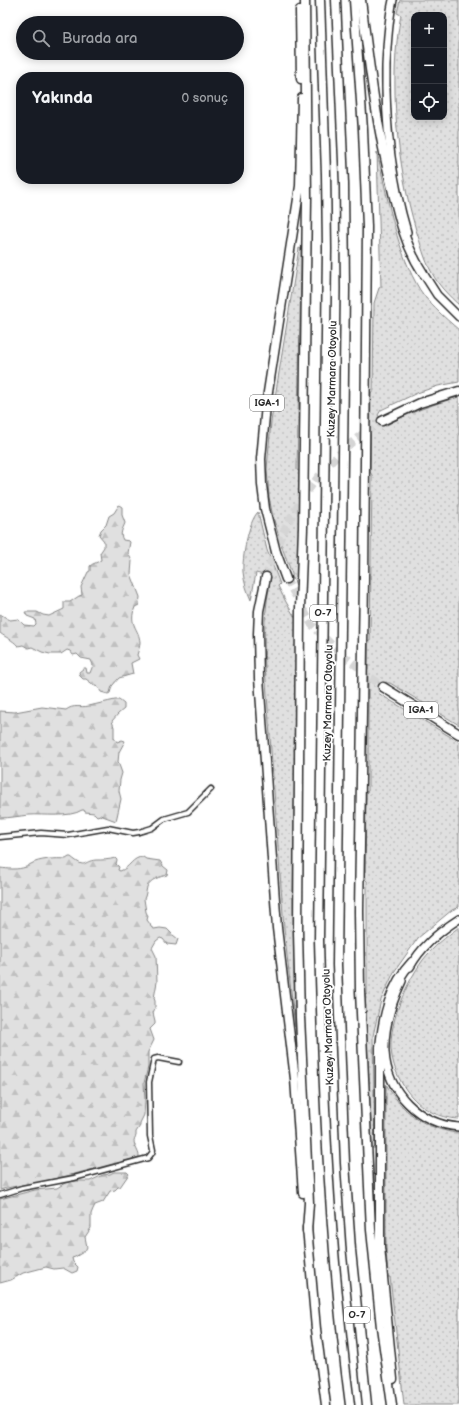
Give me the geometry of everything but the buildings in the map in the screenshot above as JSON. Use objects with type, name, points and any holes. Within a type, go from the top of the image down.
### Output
[{"type":"highway","name":"IGA-1","points":[[286,579],[274,546],[265,509],[261,459],[266,405],[300,186],[302,149],[300,0]]},
{"type":"highway","points":[[305,0],[307,183],[303,528],[300,608],[298,931],[300,1017],[309,1204],[307,1231]]},
{"type":"highway","name":"Kuzey Marmara Otoyolu","points":[[320,0],[326,174],[327,263],[319,940],[322,1042],[332,1226],[336,1285],[350,1405]]},
{"type":"highway","name":"Kuzey Marmara Otoyolu","points":[[336,0],[344,184],[345,264],[337,965],[349,1225],[357,1313],[368,1405]]},
{"type":"highway","points":[[354,0],[363,130],[367,227],[359,954],[363,1074],[371,1230],[379,1283]]},
{"type":"highway","points":[[361,0],[378,126],[403,232],[409,249],[437,295],[459,318]]},
{"type":"highway","points":[[392,0],[388,29],[386,63],[386,110],[390,146],[399,200],[406,227],[423,273]]},
{"type":"highway","points":[[382,421],[420,403],[459,392]]},
{"type":"highway","points":[[266,576],[259,611],[258,634],[260,694],[277,921],[296,1086],[304,1205],[316,1329],[326,1405]]},
{"type":"highway","name":"IGA-1","points":[[383,687],[459,734]]},
{"type":"highway","points":[[394,1405],[381,1328],[379,1283],[380,1047],[384,1021],[392,993],[405,970],[438,934],[459,919]]},
{"type":"highway","points":[[412,962],[397,993],[388,1020],[385,1045],[387,1070],[398,1093],[416,1112],[440,1124],[459,1127]]},
{"type":"street","points":[[0,837],[35,834],[68,834],[108,828],[129,832],[139,832],[152,828],[164,819],[188,812],[211,789]]},
{"type":"street","points":[[0,1195],[22,1188],[74,1178],[148,1158],[153,1150],[150,1136],[149,1082],[154,1059],[158,1058],[179,1062]]},
{"type":"green space","points":[[400,0],[459,0],[459,305],[441,286],[429,268],[409,205],[399,151],[396,123],[395,67],[401,15],[397,13]]},
{"type":"green space","points":[[377,152],[392,219],[402,252],[409,268],[424,296],[459,330],[459,382],[438,386],[417,393],[381,410],[378,415],[385,426],[421,409],[459,397],[459,725],[390,683],[385,683],[378,693],[459,742],[459,907],[452,910],[418,938],[394,972],[381,1000],[373,1036],[375,1148],[372,1148],[365,995],[367,994],[367,881],[365,879],[366,792],[368,791],[368,641],[370,641],[372,475],[370,472],[371,392],[373,392],[374,303],[379,288],[381,287]]},
{"type":"green space","points":[[299,248],[301,249],[301,270],[297,470],[299,471],[298,585],[296,586],[294,580],[292,579],[292,574],[273,517],[269,497],[267,469],[271,422]]},
{"type":"green space","points":[[119,505],[122,507],[122,515],[125,523],[121,535],[123,540],[130,542],[128,553],[132,561],[131,574],[140,597],[139,605],[135,607],[133,613],[133,622],[140,644],[137,655],[139,659],[131,663],[133,674],[119,678],[112,686],[110,693],[108,694],[101,692],[98,687],[80,676],[79,672],[84,668],[86,668],[87,673],[90,673],[93,665],[91,660],[81,658],[77,654],[73,655],[67,650],[61,654],[50,654],[32,647],[28,648],[23,645],[18,646],[0,633],[0,614],[10,620],[18,620],[24,625],[34,626],[36,624],[35,619],[27,616],[25,612],[37,612],[49,616],[64,609],[64,602],[70,602],[82,595],[81,587],[88,572],[90,571],[90,566],[101,560],[100,553],[104,547],[104,541],[99,535],[101,530],[106,525],[109,516],[114,513]]},
{"type":"green space","points":[[258,512],[267,550],[280,584],[278,586],[297,621],[293,893],[295,1027],[284,928],[265,667],[265,622],[271,577],[256,573],[251,600],[243,572],[245,550],[251,524]]},
{"type":"green space","points":[[119,700],[124,704],[124,709],[112,721],[114,727],[114,738],[117,742],[122,740],[125,741],[119,752],[118,762],[122,773],[119,791],[121,799],[116,821],[100,815],[97,816],[94,813],[85,812],[84,810],[64,815],[29,815],[0,818],[0,711],[15,712],[42,707],[66,710],[72,707],[89,706]]},
{"type":"green space","points":[[69,857],[82,864],[96,860],[108,860],[115,858],[117,860],[116,864],[119,867],[118,870],[120,871],[139,857],[143,857],[146,859],[160,861],[168,870],[167,875],[148,884],[144,899],[148,916],[147,920],[151,927],[154,929],[167,929],[178,939],[176,945],[167,944],[160,938],[156,941],[152,948],[156,956],[157,982],[154,998],[155,1008],[153,1013],[155,1024],[150,1029],[154,1040],[148,1052],[148,1067],[144,1083],[144,1115],[136,1132],[134,1141],[139,1157],[57,1178],[0,1190],[0,868],[19,869],[38,861],[66,859]]},
{"type":"green space","points":[[459,927],[459,1119],[443,1117],[436,1114],[423,1107],[412,1097],[398,1076],[394,1065],[391,1037],[400,1002],[417,969],[431,951]]},
{"type":"green space","points":[[386,1084],[403,1107],[417,1119],[425,1124],[449,1132],[459,1133],[459,1405],[404,1405],[386,1250]]},
{"type":"green space","points":[[114,1172],[127,1172],[129,1174],[120,1187],[110,1191],[103,1202],[95,1205],[91,1214],[91,1228],[85,1237],[87,1247],[85,1251],[72,1258],[73,1262],[78,1267],[77,1271],[72,1273],[63,1268],[54,1269],[46,1267],[23,1273],[11,1280],[0,1283],[0,1199],[35,1190],[57,1188],[65,1183],[90,1181]]},
{"type":"tunnel","points":[[266,577],[284,531],[310,488],[343,450],[362,434],[382,421]]},
{"type":"tunnel","points":[[286,579],[312,625],[338,651],[383,687]]}]
